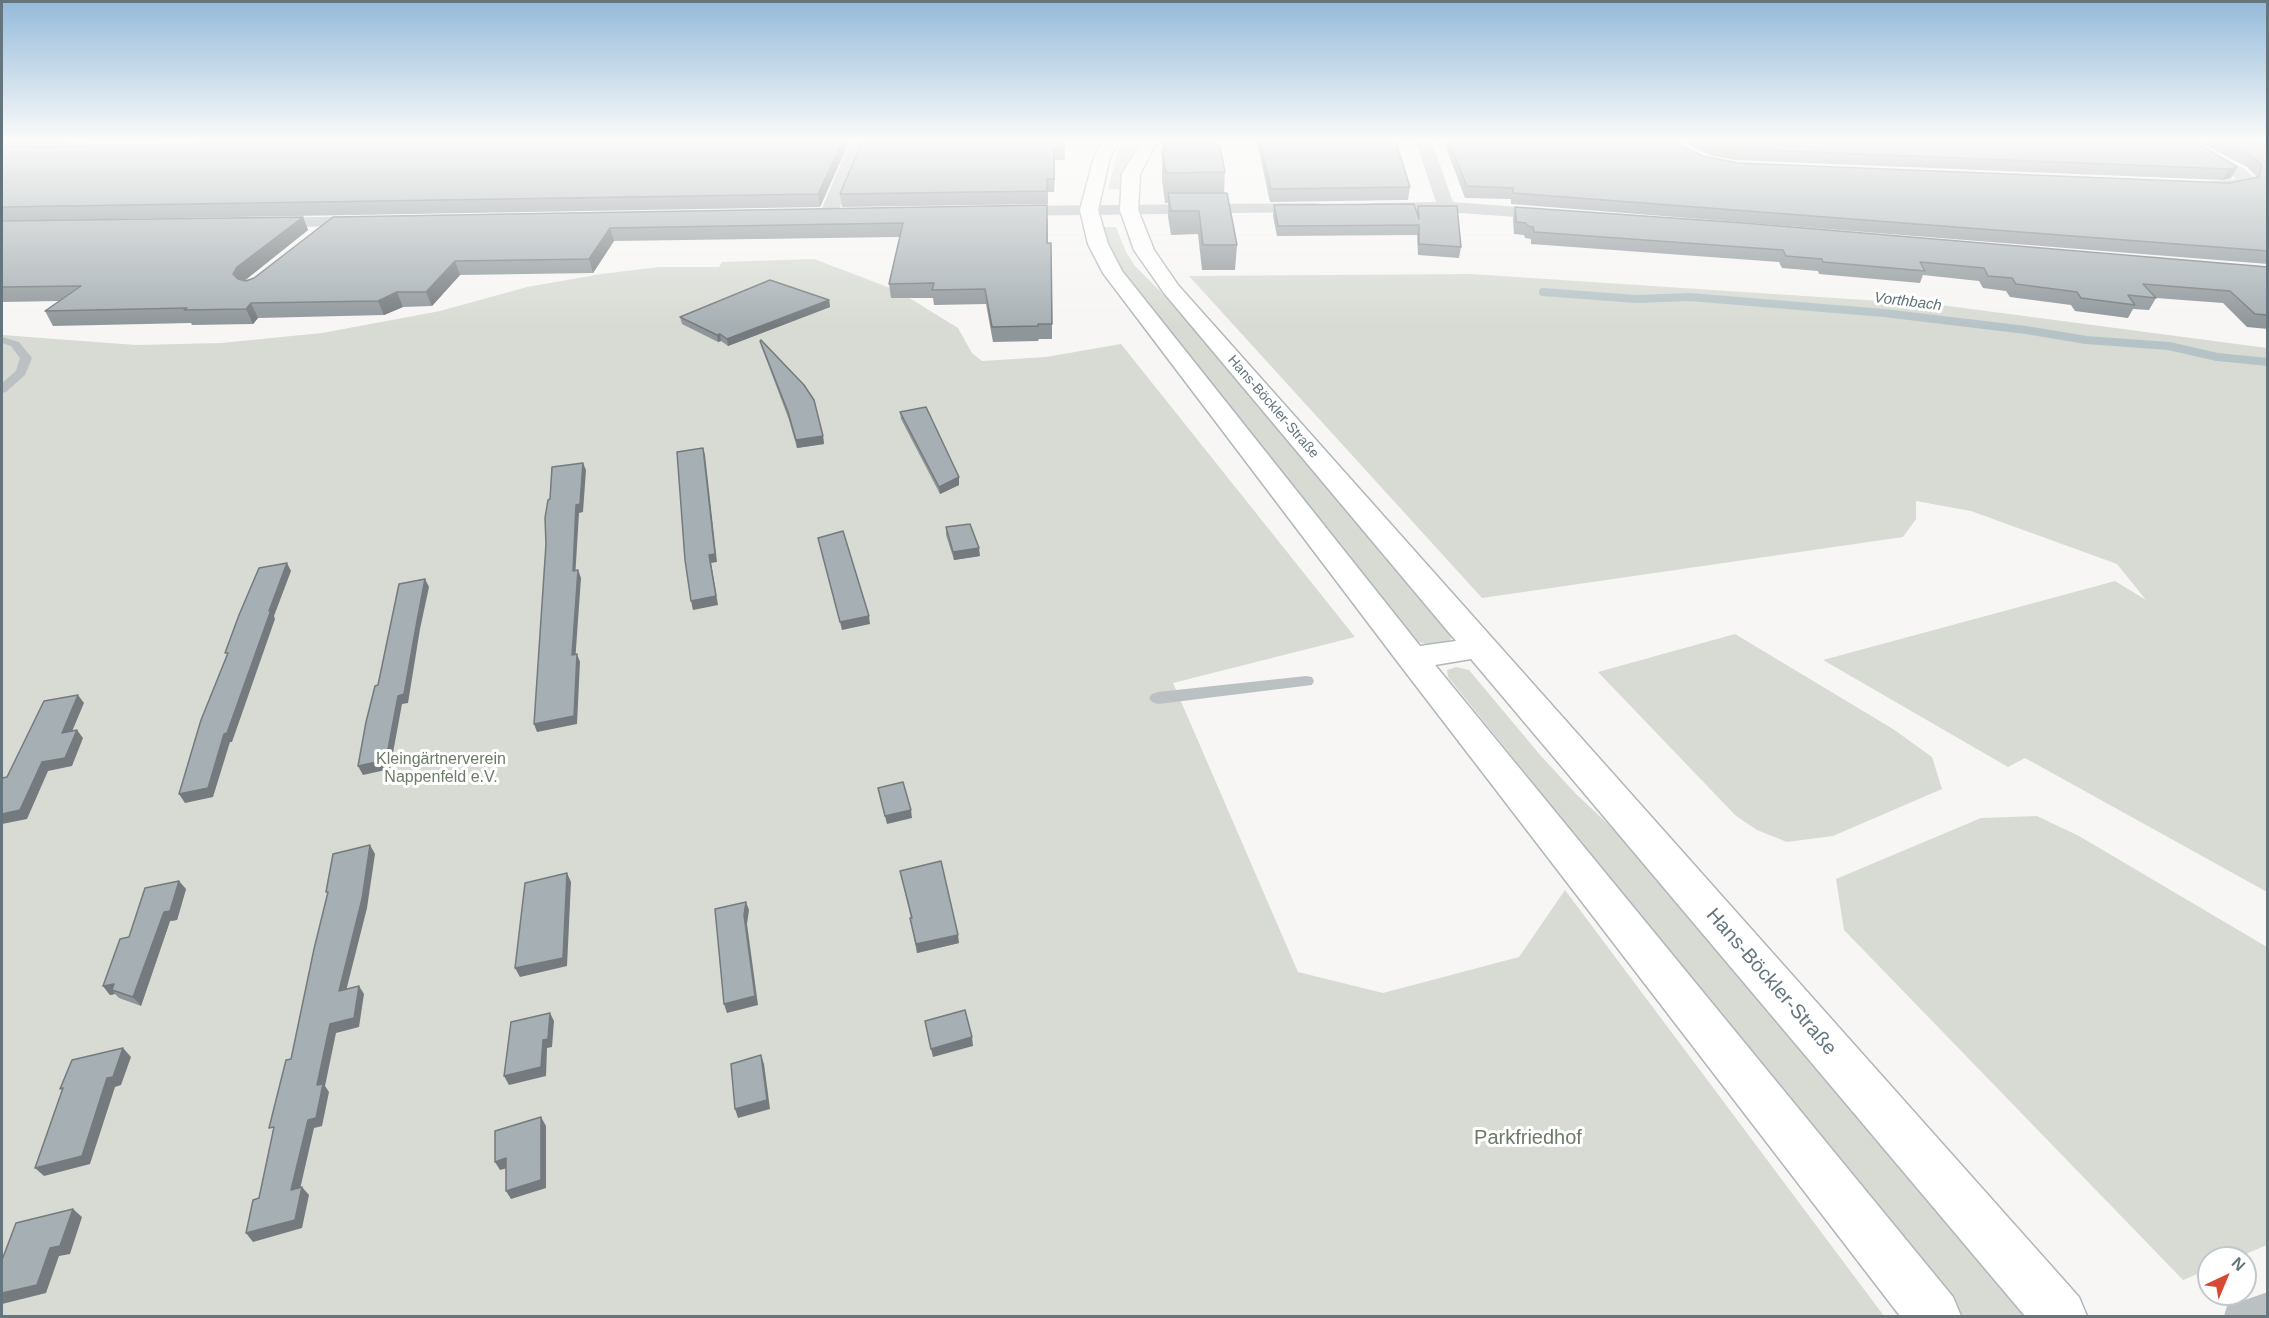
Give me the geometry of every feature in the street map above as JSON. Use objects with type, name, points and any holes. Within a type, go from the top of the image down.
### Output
[{"type":"main road","points":[[1091,204],[1089,210],[1098,244],[1113,273],[1412,658],[1934,1317]]},
{"type":"main road","name":"Hans-Böckler-Straße","points":[[1129,204],[1129,210],[1144,250],[1171,289],[2060,1317]]},
{"type":"main road","points":[[1412,658],[1482,647]]},
{"type":"street","points":[[825,204],[819,215],[852,214]]},
{"type":"street","points":[[1350,208],[1446,207],[1579,216]]},
{"type":"street","points":[[988,212],[1330,208]]},
{"type":"street","points":[[241,224],[386,221]]},
{"type":"street","points":[[308,243],[334,222]]},
{"type":"lane","points":[[2,340],[15,344],[26,358],[21,372],[2,389]]},
{"type":"lane","points":[[1158,698],[1306,681]]},
{"type":"lane","points":[[2237,1317],[2268,1305]]},
{"type":"green space","points":[[1102,227],[1116,227],[1126,252],[1135,266],[1181,312],[1451,631],[1451,639],[1447,644],[1437,647],[1415,641],[1148,309],[1113,259]]},
{"type":"green space","name":"Kleingärtnerverein Nappenfeld e.V.","points":[[814,259],[898,291],[958,328],[972,353],[982,361],[1046,357],[1121,344],[1355,637],[1173,683],[1298,972],[1383,993],[1519,957],[1565,890],[1884,1316],[2,1316],[2,335],[136,345],[221,343],[322,333],[440,311],[527,287],[601,274],[659,267],[719,267],[722,262]]},
{"type":"green space","points":[[1471,274],[1941,305],[2267,348],[2267,892],[2025,758],[2008,767],[1823,660],[2115,581],[2146,600],[2117,564],[1971,511],[1916,501],[1916,519],[1903,537],[1482,598],[1189,276]]},
{"type":"green space","points":[[1735,634],[1893,729],[1932,757],[1942,789],[1833,836],[1787,842],[1757,830],[1736,816],[1598,672]]},
{"type":"green space","points":[[1456,667],[1469,670],[1577,795],[1647,860],[2035,1316],[1963,1316],[1448,677],[1447,670]]},
{"type":"green space","points":[[2037,816],[2079,836],[2267,947],[2267,1245],[2257,1249],[2257,1246],[2197,1246],[2197,1274],[2183,1280],[1844,930],[1836,879],[1981,818]]},
{"type":"building","points":[[2,204],[221,204],[2,207]]},
{"type":"building","points":[[1170,204],[1229,204],[1237,245],[1203,245],[1199,211],[1171,211]]},
{"type":"building","points":[[1414,204],[1419,219],[1418,206],[1457,206],[1461,247],[1419,244],[1419,225],[1278,226],[1274,205]]},
{"type":"building","points":[[1650,204],[2268,204],[2268,251]]},
{"type":"building","points":[[1047,205],[1047,243],[1051,243],[1052,324],[1038,324],[1038,326],[992,327],[985,289],[932,290],[934,283],[889,284],[903,223],[610,228],[589,259],[455,261],[426,292],[397,292],[378,301],[251,303],[246,309],[45,311],[81,286],[2,287],[2,221],[303,217],[237,267],[233,274],[238,279],[246,281],[254,278],[333,217]]},
{"type":"building","points":[[1515,207],[1744,223],[2268,267],[2268,315],[2255,314],[2230,291],[2143,284],[2156,298],[2128,295],[2135,305],[2081,298],[2077,292],[2016,284],[2012,278],[1988,276],[1984,268],[1920,262],[1925,271],[1823,262],[1822,259],[1786,256],[1783,250],[1534,232],[1533,227],[1527,226],[1526,223],[1516,222]]},
{"type":"building","points":[[770,280],[829,300],[727,339],[680,317]]},
{"type":"building","points":[[761,340],[804,385],[814,400],[823,436],[796,440]]},
{"type":"building","points":[[926,407],[959,477],[939,487],[900,412]]},
{"type":"building","points":[[703,448],[715,554],[709,555],[716,596],[691,601],[685,560],[677,452]]},
{"type":"building","points":[[583,463],[580,504],[576,505],[573,571],[578,570],[572,655],[577,654],[574,716],[534,724],[546,544],[545,518],[550,499],[552,467]]},
{"type":"building","points":[[970,524],[979,548],[953,552],[946,527]]},
{"type":"building","points":[[843,531],[869,616],[840,622],[818,538]]},
{"type":"building","points":[[287,563],[227,733],[224,734],[208,788],[179,794],[201,720],[228,653],[225,653],[239,615],[259,568]]},
{"type":"building","points":[[425,579],[404,694],[398,696],[386,760],[358,766],[366,722],[375,686],[378,685],[399,584]]},
{"type":"building","points":[[78,695],[62,733],[77,730],[65,758],[42,762],[20,810],[2,814],[2,778],[7,777],[44,701]]},
{"type":"building","points":[[903,782],[911,810],[885,816],[878,788]]},
{"type":"building","points":[[370,845],[362,899],[339,991],[359,986],[354,1018],[330,1024],[317,1085],[323,1084],[316,1118],[308,1120],[291,1190],[302,1187],[295,1220],[246,1233],[253,1200],[259,1198],[274,1127],[269,1128],[286,1060],[291,1059],[328,892],[326,892],[333,854]]},
{"type":"building","points":[[941,861],[958,935],[916,944],[900,871]]},
{"type":"building","points":[[567,873],[563,958],[515,968],[525,883]]},
{"type":"building","points":[[179,881],[170,911],[164,912],[133,997],[112,990],[114,984],[103,986],[120,939],[129,937],[145,888]]},
{"type":"building","points":[[746,902],[744,915],[755,996],[724,1004],[715,909]]},
{"type":"building","points":[[965,1010],[972,1037],[931,1049],[925,1021]]},
{"type":"building","points":[[550,1013],[548,1039],[543,1040],[541,1067],[504,1076],[511,1022]]},
{"type":"building","points":[[123,1048],[113,1077],[107,1078],[82,1156],[35,1168],[63,1088],[60,1089],[72,1060]]},
{"type":"building","points":[[761,1055],[767,1100],[735,1109],[731,1064]]},
{"type":"building","points":[[541,1117],[541,1180],[506,1191],[506,1158],[495,1162],[495,1131]]},
{"type":"building","points":[[73,1209],[60,1246],[50,1248],[37,1285],[2,1293],[2,1260],[16,1223]]},
{"type":"waterway","name":"Vorthbach","points":[[1543,292],[1636,299],[1690,297],[1884,313],[2026,330],[2086,340],[2169,346],[2217,357],[2268,362]]},
{"type":"park label","name":"Parkfriedhof","points":[[1528,1138]]}]
